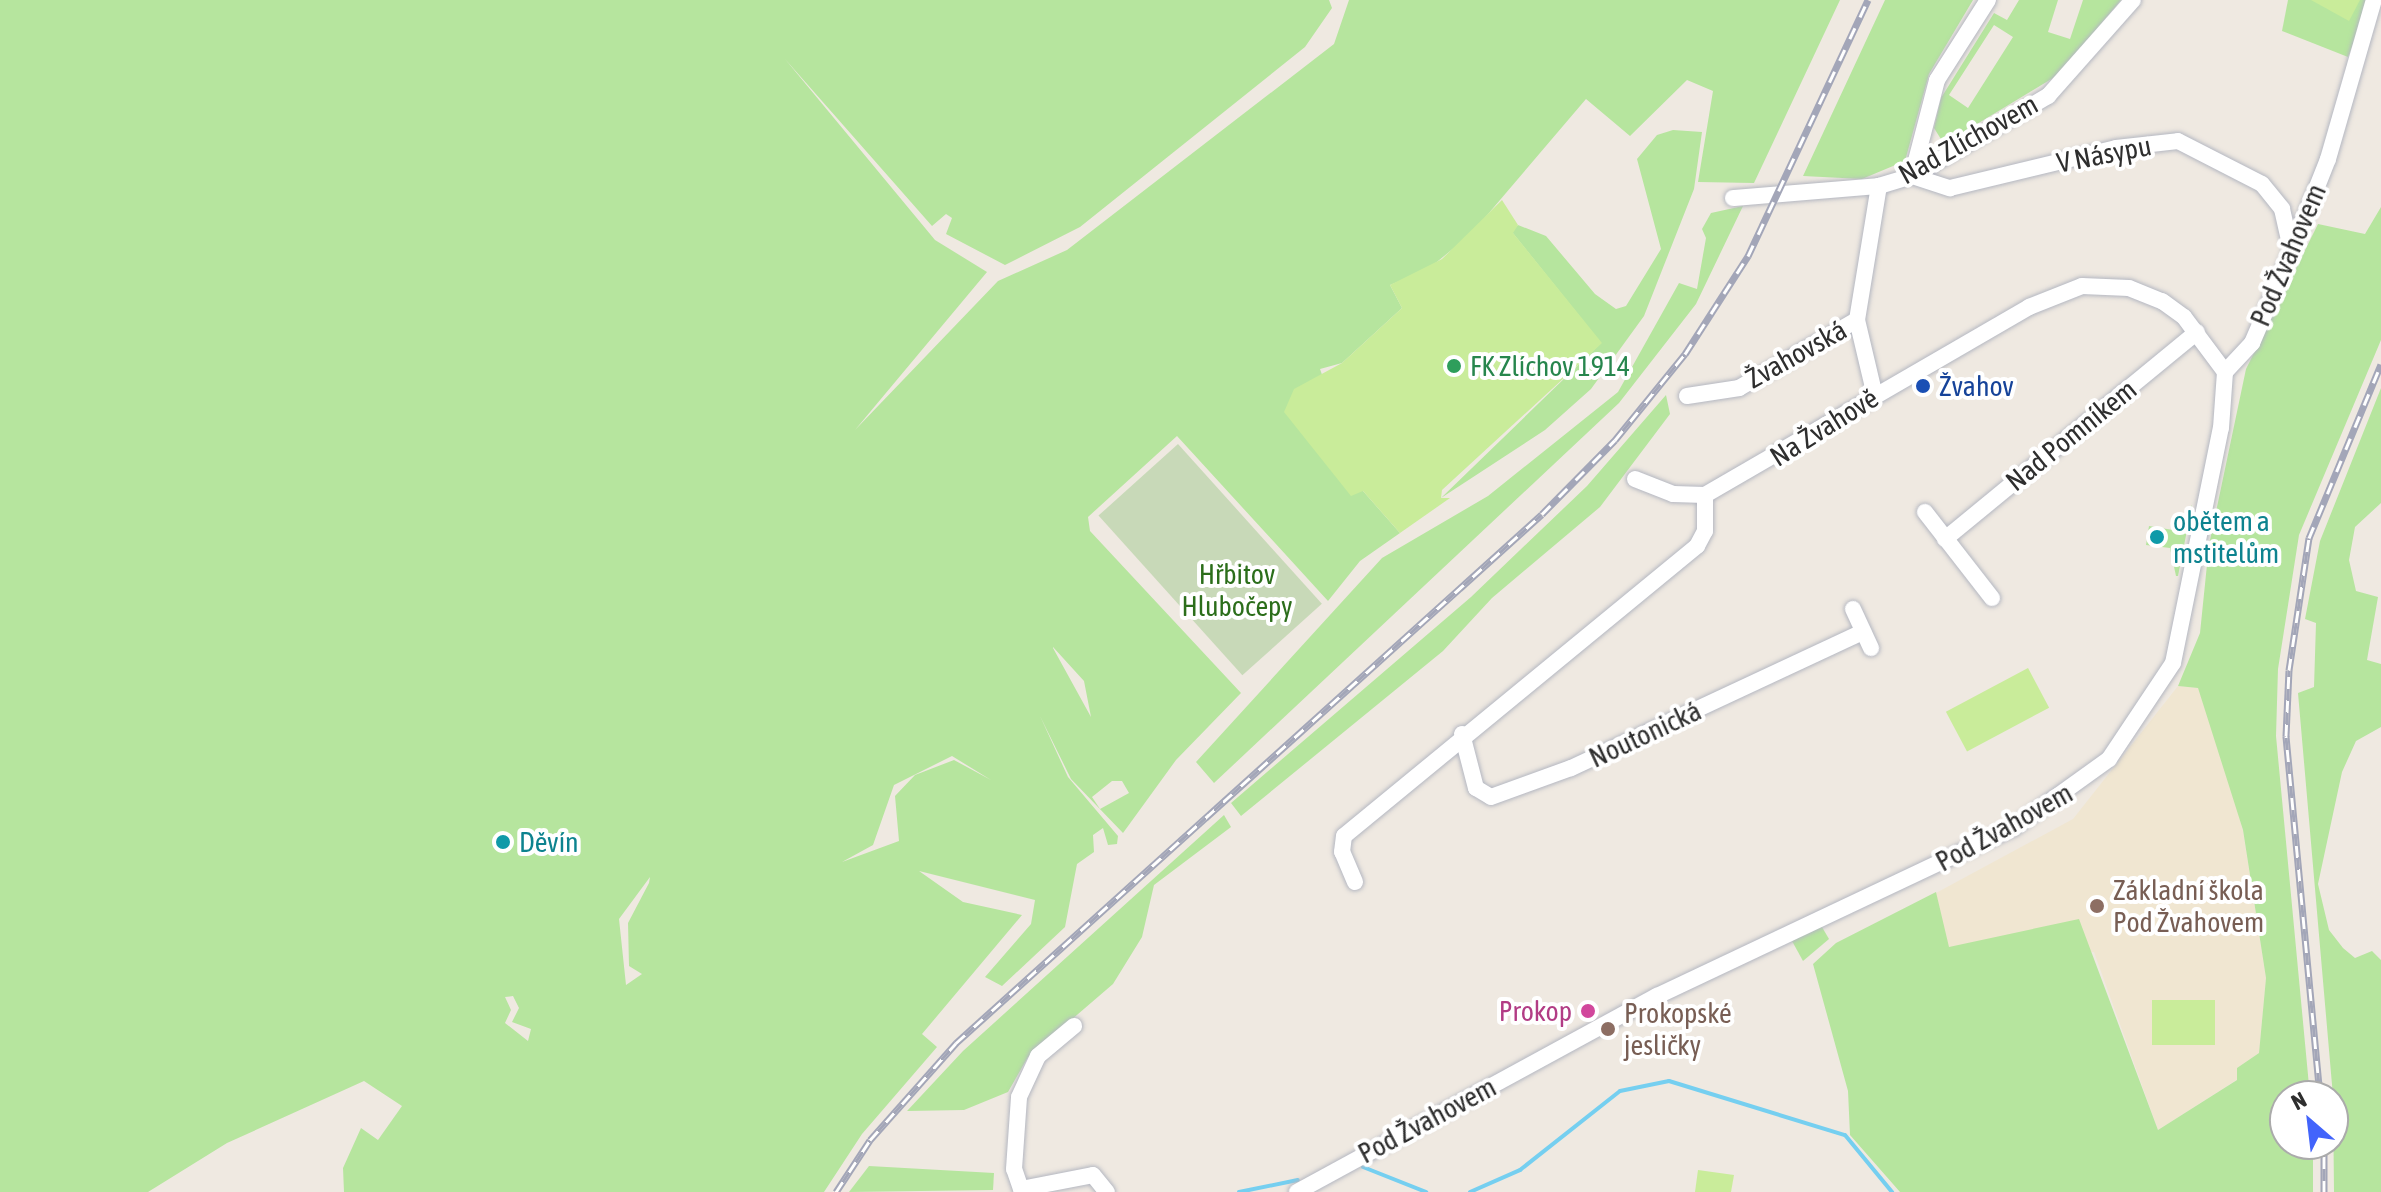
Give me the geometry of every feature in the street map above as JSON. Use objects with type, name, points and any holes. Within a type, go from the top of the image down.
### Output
[{"type":"street","points":[[1912,176],[1937,80],[1988,0]]},
{"type":"street","name":"Nad Zlíchovem","points":[[1875,396],[1857,320],[1879,186],[1912,176],[2048,96],[2133,0]]},
{"type":"street","name":"Pod Žvahovem","points":[[1297,1192],[1657,996],[2013,828],[2087,780],[2126,740],[2173,663],[2221,428],[2225,372],[2252,343],[2292,250],[2328,159],[2374,0]]},
{"type":"street","name":"V Násypu","points":[[1912,176],[1950,188],[2116,148],[2178,141],[2262,184],[2282,209],[2292,250]]},
{"type":"street","points":[[1733,198],[1879,186]]},
{"type":"street","name":"Na Žvahově","points":[[1705,495],[2029,307],[2082,286],[2149,294],[2197,332],[2225,372]]},
{"type":"street","name":"Žvahovská","points":[[1687,396],[1739,388],[1857,320]]},
{"type":"street","name":"Nad Pomníkem","points":[[1945,539],[2197,332]]},
{"type":"street","points":[[1355,882],[1342,852],[1344,836],[1462,734],[1697,546],[1705,531],[1705,495],[1673,494],[1635,479]]},
{"type":"street","points":[[1925,512],[1992,598]]},
{"type":"street","points":[[1853,609],[1871,648]]},
{"type":"street","name":"Noutonická","points":[[1462,734],[1476,788],[1491,797],[1571,768],[1863,632]]},
{"type":"street","points":[[1074,1026],[1038,1056],[1019,1097],[1014,1169],[1020,1190],[1093,1175],[1107,1192]]},
{"type":"shaded area","name":"Základní škola Pod Žvahovem","points":[[2178,686],[2198,688],[2224,761],[2243,831],[2266,978],[2259,1053],[2237,1068],[2238,1079],[2158,1130],[2094,952],[1948,948],[1936,893],[2073,819]]},
{"type":"green space","points":[[0,0],[1329,0],[1332,8],[1305,47],[1080,227],[1005,265],[946,234],[952,218],[946,214],[932,226],[785,59],[935,240],[987,272],[855,430],[998,281],[1067,250],[1334,44],[1349,0],[1840,0],[1754,183],[1698,182],[1713,91],[1687,80],[1630,136],[1586,99],[1471,234],[1427,270],[1390,285],[1402,308],[1342,363],[1320,369],[1363,491],[1400,533],[1360,561],[1328,601],[1177,436],[1088,517],[1090,531],[1241,693],[1176,760],[1123,833],[1071,779],[1040,716],[1068,777],[1118,836],[1117,844],[1108,845],[1103,828],[1093,835],[1094,852],[1077,864],[1065,927],[1002,986],[985,977],[1031,924],[1035,900],[919,871],[963,902],[1022,915],[922,1034],[937,1047],[862,1134],[824,1192],[344,1192],[343,1168],[361,1128],[378,1140],[402,1106],[364,1081],[227,1143],[148,1192],[0,1192]],"holes":[[[1053,647],[1084,681],[1091,717]],[[952,756],[991,780],[954,760],[915,775],[895,796],[899,841],[842,862],[873,845],[894,785]],[[1112,781],[1122,781],[1129,793],[1100,809],[1092,797]],[[650,877],[628,923],[629,966],[642,974],[626,985],[619,919]],[[513,996],[519,1008],[512,1022],[531,1029],[528,1041],[505,1023],[511,1010],[505,997]]]},
{"type":"green space","points":[[1885,0],[1973,0],[1929,74],[1905,161],[1862,179],[1803,176]]},
{"type":"green space","points":[[2019,0],[2058,0],[2048,32],[2070,39],[2083,0],[2121,0],[2058,75],[1944,144],[1934,128],[1941,98],[1994,13],[2007,20]],"holes":[[[1994,25],[2013,37],[1968,108],[1949,95]]]},
{"type":"green space","points":[[2288,0],[2370,0],[2348,57],[2282,31]]},
{"type":"green space","points":[[2311,0],[2360,0],[2349,21]]},
{"type":"green space","points":[[1673,130],[1702,132],[1694,189],[1644,316],[1591,389],[1545,430],[1441,498],[1601,343],[1512,232],[1518,225],[1546,236],[1595,294],[1616,309],[1626,306],[1661,249],[1637,159],[1657,135]]},
{"type":"green space","name":"FK Zlíchov 1914","points":[[1502,200],[1518,225],[1513,233],[1602,343],[1442,490],[1441,498],[1450,498],[1400,533],[1363,491],[1351,496],[1284,412],[1294,389],[1342,363],[1402,308],[1390,285],[1442,259]]},
{"type":"green space","points":[[1743,206],[1696,304],[1619,403],[1214,783],[1196,762],[1382,558],[1488,496],[1618,392],[1679,283],[1697,289],[1706,238],[1702,229],[1711,213]]},
{"type":"green space","points":[[2381,207],[2381,340],[2299,535],[2278,669],[2276,736],[2308,1080],[2269,1080],[2269,1160],[2313,1160],[2313,1192],[1900,1192],[1850,1135],[1848,1091],[1813,964],[1836,943],[1936,892],[1949,947],[2079,919],[2158,1130],[2237,1080],[2237,1068],[2259,1053],[2266,978],[2243,830],[2198,688],[2178,686],[2200,633],[2209,545],[2246,369],[2318,224],[2365,234]]},
{"type":"green space","points":[[2381,388],[2381,503],[2355,527],[2349,560],[2356,591],[2378,597],[2367,660],[2381,664],[2381,727],[2356,741],[2342,772],[2318,884],[2329,930],[2343,948],[2355,958],[2372,951],[2381,960],[2381,1192],[2334,1192],[2334,1160],[2349,1160],[2349,1080],[2332,1080],[2298,693],[2314,687],[2316,623],[2305,619],[2320,541]]},
{"type":"green space","points":[[1666,395],[1670,414],[1600,507],[1492,598],[1443,651],[1241,816],[1231,803],[1471,597],[1587,486]]},
{"type":"green space","name":"Hřbitov Hlubočepy","points":[[1178,444],[1322,604],[1242,675],[1098,516]]},
{"type":"green space","points":[[2192,505],[2176,576],[2170,548],[2146,545],[2149,526],[2173,530]]},
{"type":"green space","points":[[2028,668],[2049,708],[1967,751],[1946,712]]},
{"type":"green space","points":[[1224,815],[1231,827],[1154,885],[1142,937],[1113,984],[1028,1057],[1008,1092],[964,1110],[907,1111],[963,1051]]},
{"type":"green space","points":[[1819,922],[1829,939],[1803,961],[1792,941]]},
{"type":"green space","points":[[2152,1000],[2215,1000],[2215,1045],[2152,1045]]},
{"type":"green space","points":[[869,1166],[994,1173],[993,1190],[849,1192]]},
{"type":"green space","points":[[1698,1170],[1734,1175],[1731,1192],[1695,1192]]},
{"type":"waterway","points":[[1470,1192],[1520,1170],[1620,1091],[1669,1081],[1845,1135],[1892,1192]]},
{"type":"waterway","points":[[1363,1167],[1426,1192]]},
{"type":"waterway","points":[[1239,1192],[1298,1180]]},
{"type":"railway","points":[[836,1192],[870,1140],[956,1043],[1542,514],[1615,440],[1685,354],[1748,256],[1868,0]]},
{"type":"railway","points":[[2318,1080],[2286,736],[2289,670],[2309,538],[2381,364]]},
{"type":"railway","points":[[2324,1160],[2324,1192]]},
{"type":"place","name":"FK Zlíchov 1914","points":[[1454,366]]},
{"type":"place","name":"Žvahov","points":[[1923,386]]},
{"type":"place","name":"obětem a mstitelům","points":[[2157,537]]},
{"type":"place","name":"Děvín","points":[[503,842]]},
{"type":"place","name":"Základní škola Pod Žvahovem","points":[[2097,906]]},
{"type":"place","name":"Prokop","points":[[1588,1011]]},
{"type":"place","name":"Prokopské jesličky","points":[[1608,1029]]}]
